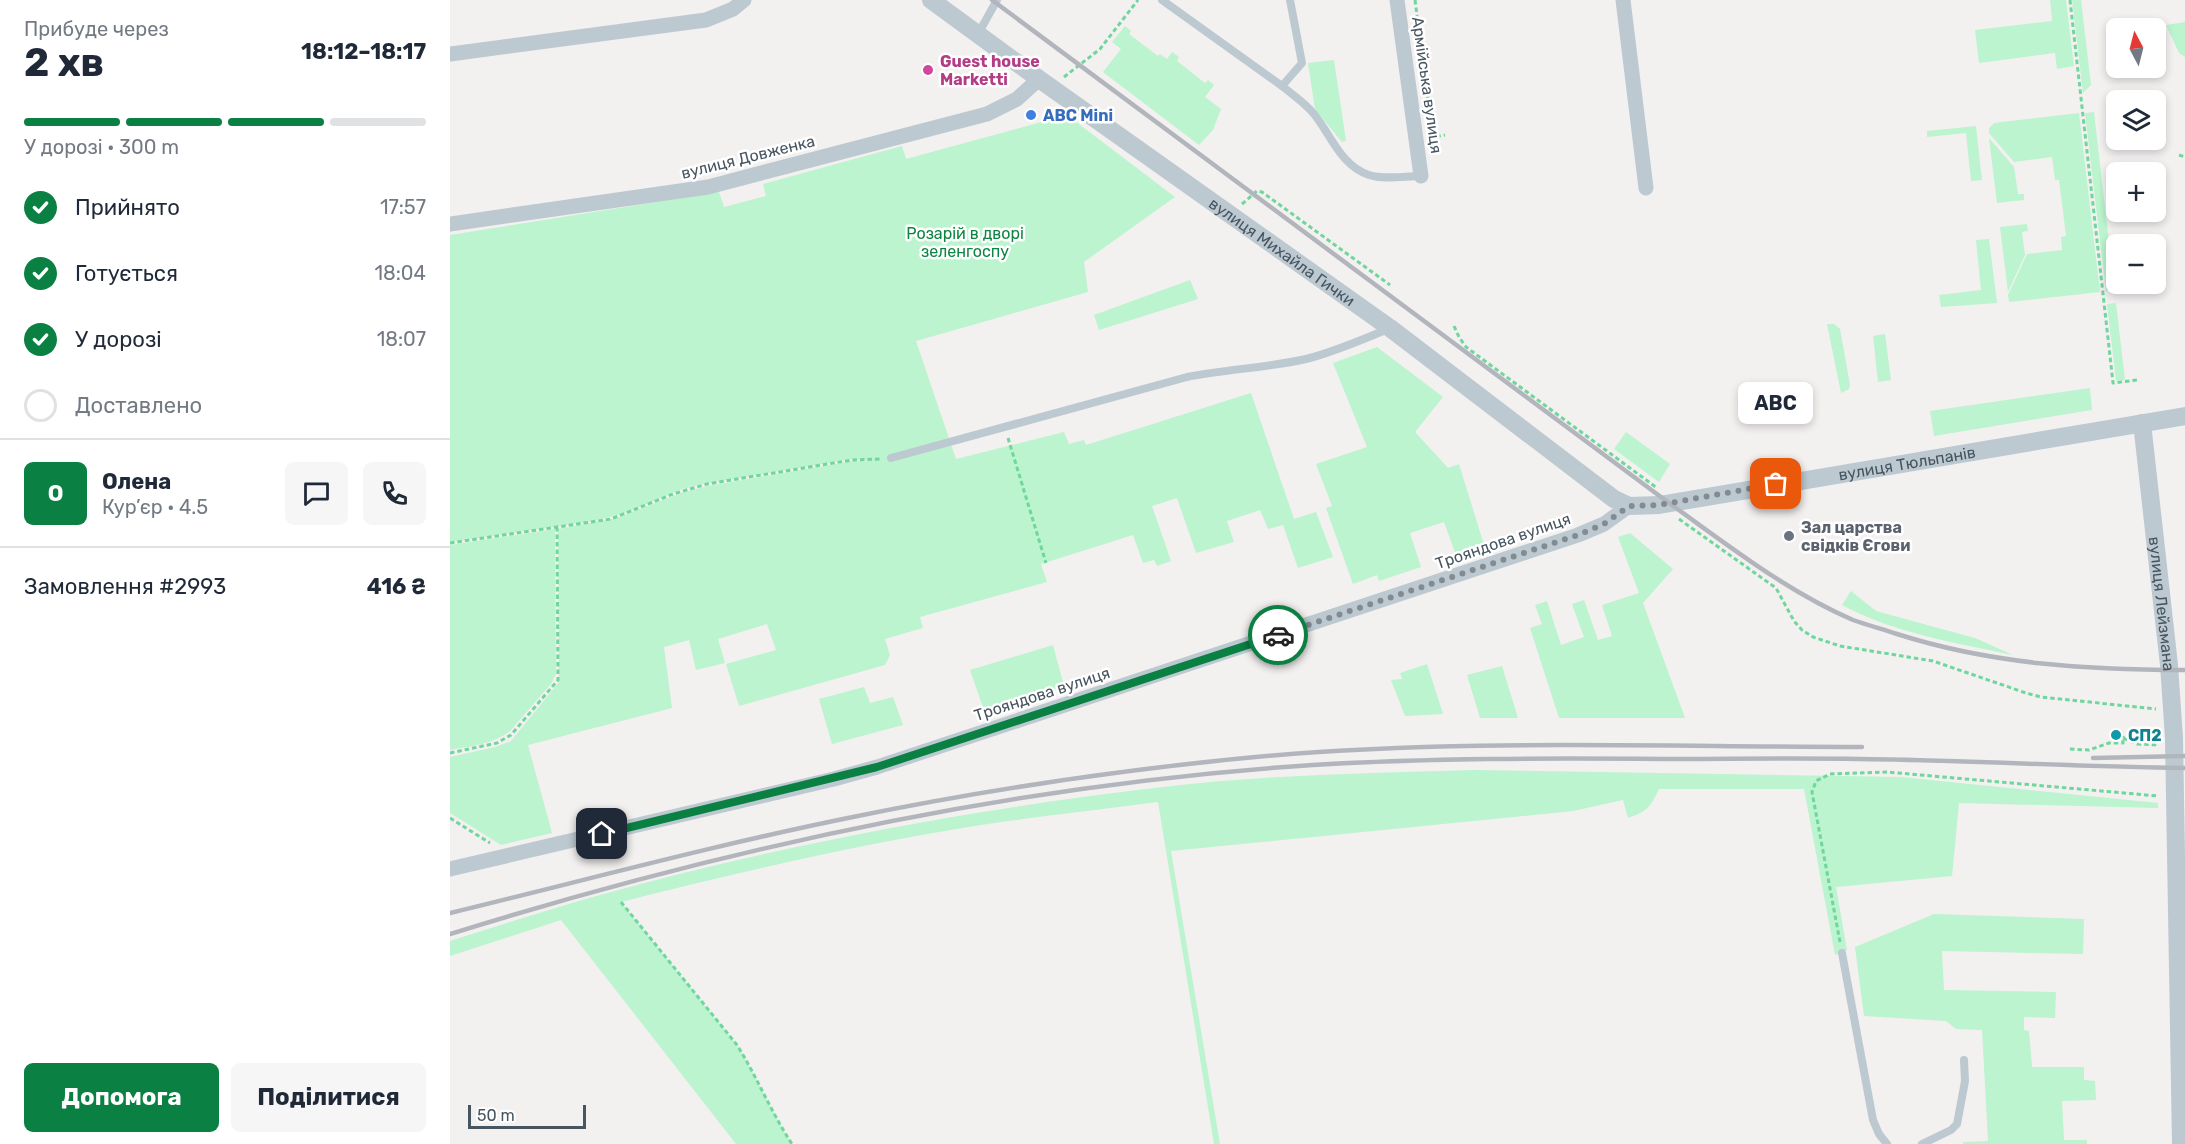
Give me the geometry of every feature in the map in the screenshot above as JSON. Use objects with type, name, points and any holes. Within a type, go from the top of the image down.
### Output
[{"type":"street","points":[[450,54],[706,20],[733,9],[744,0]]},
{"type":"street","name":"вулиця Михайла Гички","points":[[931,0],[1390,328],[1614,500],[1629,506]]},
{"type":"street","name":"Армійська вулиця","points":[[1397,0],[1421,176]]},
{"type":"street","points":[[1623,0],[1646,188]]},
{"type":"street","name":"вулиця Довженка","points":[[450,224],[680,192],[732,181],[987,114],[1045,83]]},
{"type":"street","name":"вулиця Тюльпанів","points":[[1629,506],[1667,503],[2185,416]]},
{"type":"street","name":"вулиця Лейзмана","points":[[2142,423],[2174,745],[2182,995],[2181,1144]]},
{"type":"street","name":"Трояндова вулиця","points":[[450,869],[877,767],[1578,535],[1604,524],[1629,506]]},
{"type":"lane","points":[[978,34],[997,0]]},
{"type":"lane","name":"Армійська вулиця","points":[[1162,0],[1304,102],[1342,156],[1362,171],[1378,177],[1421,176]]},
{"type":"lane","points":[[1282,86],[1302,63],[1290,0]]},
{"type":"lane","points":[[891,458],[1188,377],[1321,355],[1390,328]]},
{"type":"lane","points":[[1842,953],[1873,1120],[1879,1134],[1887,1144]]},
{"type":"lane","points":[[1922,1144],[1951,1130],[1957,1124],[1965,1081],[1964,1060]]},
{"type":"path","points":[[1045,83],[1100,49],[1138,0]]},
{"type":"path","points":[[1414,0],[1430,114]]},
{"type":"path","points":[[2070,0],[2113,383],[2137,381]]},
{"type":"path","points":[[2179,155],[2185,157]]},
{"type":"path","points":[[1229,214],[1257,191],[1262,192],[1390,285]]},
{"type":"path","points":[[1454,326],[1466,347],[1776,588],[1794,621],[1802,630],[1826,643],[1933,661],[2042,697],[2172,711]]},
{"type":"path","points":[[1005,428],[1046,562]]},
{"type":"path","points":[[450,543],[611,519],[673,494],[707,484],[852,460],[873,461],[891,458]]},
{"type":"path","points":[[450,753],[498,743],[511,735],[558,680],[557,528]]},
{"type":"path","points":[[2070,749],[2089,750],[2109,743],[2123,743],[2123,737],[2137,744],[2174,745]]},
{"type":"path","points":[[1842,953],[1812,792],[1816,781],[1823,776],[1841,773],[1898,772],[2176,798]]},
{"type":"path","points":[[450,818],[510,855]]},
{"type":"path","points":[[621,903],[736,1045],[792,1144]]},
{"type":"green space","points":[[2050,0],[2066,0],[2074,66],[2057,69],[2055,53],[1979,63],[1975,30],[2052,21]]},
{"type":"green space","points":[[2072,0],[2081,0],[2091,85],[2083,93]]},
{"type":"green space","points":[[2185,22],[2185,57],[2179,53],[2166,25]]},
{"type":"green space","points":[[1125,26],[1131,31],[1129,34],[1158,56],[1160,54],[1167,59],[1172,52],[1179,57],[1177,61],[1205,83],[1208,80],[1214,85],[1205,97],[1221,109],[1213,130],[1199,145],[1103,72],[1121,49],[1112,42]]},
{"type":"green space","points":[[1334,60],[1346,141],[1342,142],[1315,109],[1308,63]]},
{"type":"green space","points":[[2094,112],[2108,234],[2106,234],[2106,292],[2085,113]]},
{"type":"green space","points":[[2079,113],[2100,292],[2009,302],[2008,295],[2027,254],[2062,250],[2061,237],[2066,236],[2059,180],[2055,180],[2052,157],[2014,162],[1989,133],[1989,128],[1994,123]]},
{"type":"green space","name":"Розарій в дворі зеленгоспу","points":[[1067,115],[1175,197],[1084,262],[1088,292],[916,341],[956,459],[1064,432],[1069,444],[1084,440],[1086,445],[1251,393],[1294,519],[1316,512],[1333,557],[1298,568],[1283,525],[1268,529],[1260,510],[1227,521],[1234,542],[1196,553],[1177,498],[1152,506],[1171,561],[1157,566],[1154,560],[1143,563],[1133,535],[1041,564],[1047,582],[920,617],[923,628],[885,639],[890,655],[885,665],[739,706],[726,664],[776,650],[767,624],[718,639],[725,663],[696,670],[689,640],[664,647],[672,708],[528,745],[552,833],[501,845],[450,813],[450,757],[511,741],[559,682],[558,529],[617,518],[681,493],[708,486],[853,461],[873,461],[852,459],[708,483],[682,489],[625,513],[593,521],[450,542],[450,235],[719,192],[724,207],[766,196],[763,184],[902,146],[906,159]]},
{"type":"green space","points":[[1976,126],[1982,180],[1971,181],[1966,133],[1927,137],[1927,131]]},
{"type":"green space","points":[[1989,138],[2014,167],[2018,194],[2024,194],[2024,200],[1997,203]]},
{"type":"green space","points":[[2027,224],[2028,231],[2022,232],[2025,255],[2008,292],[2000,227]]},
{"type":"green space","points":[[1989,239],[1997,303],[1941,307],[1939,295],[1981,290],[1976,240]]},
{"type":"green space","points":[[1190,280],[1198,299],[1099,330],[1094,315]]},
{"type":"green space","points":[[2116,303],[2125,380],[2116,381],[2107,304]]},
{"type":"green space","points":[[1827,324],[1834,324],[1840,329],[1850,385],[1849,389],[1841,393]]},
{"type":"green space","points":[[1885,334],[1891,380],[1878,382],[1873,336]]},
{"type":"green space","points":[[1377,347],[1443,397],[1415,432],[1448,468],[1459,464],[1484,545],[1456,555],[1444,522],[1410,533],[1421,567],[1379,581],[1377,575],[1353,584],[1326,508],[1332,506],[1316,464],[1367,447],[1333,363]]},
{"type":"green space","points":[[2090,388],[2092,410],[1934,436],[1930,411]]},
{"type":"green space","points":[[1626,432],[1670,464],[1659,482],[1614,449]]},
{"type":"green space","points":[[555,529],[556,674],[551,684],[510,731],[489,742],[450,750],[450,545]]},
{"type":"green space","points":[[1630,533],[1673,569],[1643,603],[1685,718],[1559,718],[1530,628],[1542,624],[1535,605],[1547,601],[1561,645],[1584,637],[1572,604],[1584,600],[1598,640],[1612,636],[1602,605],[1639,593],[1618,537]]},
{"type":"green space","points":[[1851,591],[1876,611],[1975,638],[2013,655],[1925,636],[1882,623],[1842,605]]},
{"type":"green space","points":[[1053,645],[1064,686],[984,710],[970,670]]},
{"type":"green space","points":[[1427,664],[1443,714],[1405,716],[1391,680],[1402,679],[1400,673]]},
{"type":"green space","points":[[1502,666],[1518,718],[1480,718],[1467,675]]},
{"type":"green space","points":[[864,687],[870,703],[893,697],[903,725],[832,744],[819,699]]},
{"type":"green space","points":[[1473,770],[1901,777],[2158,803],[2158,808],[1959,803],[1952,876],[1836,887],[1847,950],[1835,955],[1804,789],[1659,789],[1648,808],[1628,818],[1623,800],[1573,811],[1171,851],[1220,1144],[1214,1144],[1158,802],[1003,822],[890,841],[755,869],[621,902],[737,1045],[792,1144],[736,1144],[561,920],[450,956],[450,941],[600,895],[737,860],[945,818],[1084,797],[1234,780]]},
{"type":"green space","points":[[1934,914],[2084,919],[2083,954],[1942,951],[1944,990],[2056,992],[2055,1018],[2024,1017],[2024,1030],[2029,1031],[2032,1067],[2084,1067],[2084,1080],[2095,1081],[2096,1100],[2062,1101],[2064,1140],[2087,1140],[2087,1144],[1963,1144],[1963,1142],[1988,1141],[1982,1030],[1956,1029],[1946,1021],[1864,1016],[1855,947]]},
{"type":"railway","points":[[992,0],[1669,503],[1758,566],[1804,595],[1853,620],[1932,644],[1968,652],[2004,659],[2076,667],[2185,670]]},
{"type":"railway","points":[[450,913],[698,851],[848,818],[996,791],[1145,769],[1245,758],[1399,748],[1553,745],[1862,747]]},
{"type":"railway","points":[[2093,758],[2185,756]]},
{"type":"railway","points":[[450,934],[662,874],[769,847],[876,824],[1094,787],[1203,774],[1313,765],[1533,759],[1859,759],[2185,768]]},
{"type":"way so far","points":[[1278,635],[1592,530],[1629,506],[1659,505],[1776,484]]},
{"type":"place","name":"Guest house Marketti","points":[[928,70]]},
{"type":"place","name":"ABC Mini","points":[[1031,115]]},
{"type":"place","name":"ABC","points":[[1776,484]]},
{"type":"place","name":"Зал царства свідків Єгови","points":[[1789,536]]},
{"type":"place","name":"СП2","points":[[2116,735]]},
{"type":"route","points":[[602,834],[877,767],[1278,635]]}]
